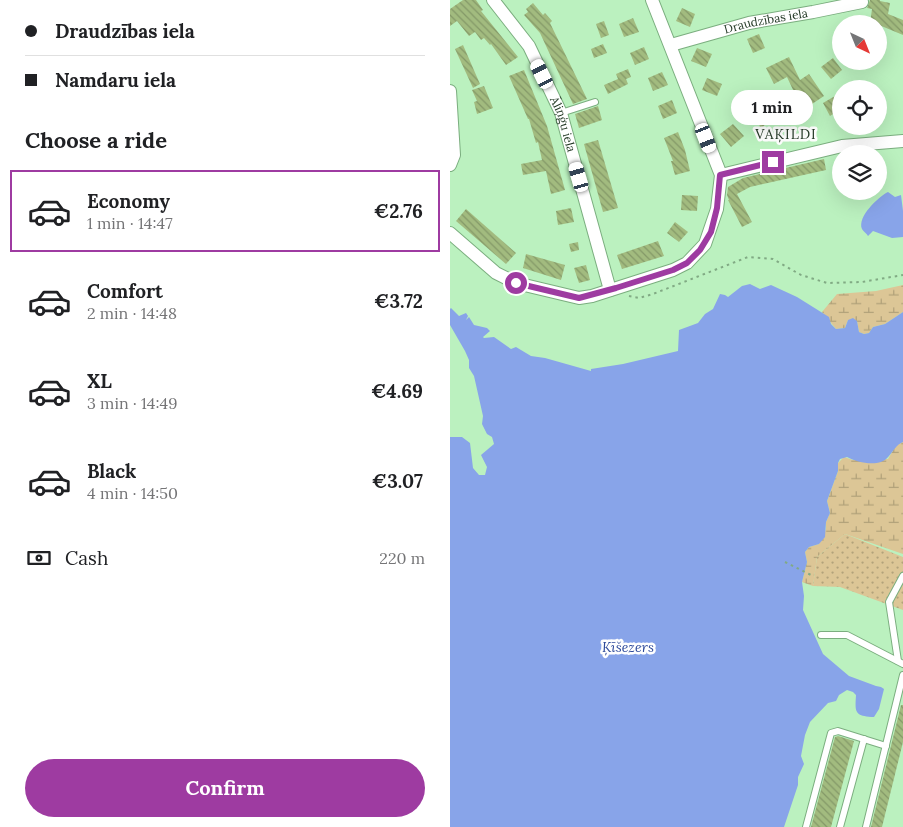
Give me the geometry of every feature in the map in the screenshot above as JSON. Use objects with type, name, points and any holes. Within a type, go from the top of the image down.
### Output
[{"type":"street","points":[[450,233],[496,273],[516,283],[579,298],[673,270],[687,263],[700,250],[711,232],[717,208],[720,175],[652,0]]},
{"type":"street","name":"Āliņģu iela","points":[[497,1],[529,46],[561,113],[613,289]]},
{"type":"street","name":"Draudzības iela","points":[[671,45],[749,23],[862,2]]},
{"type":"street","points":[[450,90],[454,155],[450,165]]},
{"type":"street","points":[[720,175],[842,146],[903,141]]},
{"type":"lane","points":[[561,113],[595,102]]},
{"type":"lane","points":[[901,662],[889,602],[903,576]]},
{"type":"lane","points":[[821,635],[847,634],[901,662]]},
{"type":"lane","points":[[866,827],[903,675]]},
{"type":"lane","points":[[806,827],[831,733],[838,731],[886,746]]},
{"type":"lane","points":[[840,827],[864,739]]},
{"type":"path","points":[[613,289],[626,296],[639,298],[748,257],[774,259],[801,275],[826,283],[862,282],[903,274]]},
{"type":"path","points":[[785,562],[811,575]]},
{"type":"green space","points":[[903,285],[903,312],[885,324],[873,327],[869,333],[859,332],[857,321],[848,320],[845,328],[836,329],[822,312],[837,294],[876,291]]},
{"type":"green space","points":[[903,442],[903,554],[845,534],[817,557],[813,586],[802,582],[807,562],[805,552],[809,547],[819,544],[826,529],[826,522],[830,513],[827,501],[838,471],[838,463],[844,457],[853,460],[888,459],[896,445]]},
{"type":"green space","points":[[845,534],[903,557],[903,610],[840,587],[813,586],[817,557]]},
{"type":"water","points":[[887,193],[895,197],[901,195],[903,237],[892,238],[873,231],[868,236],[862,229],[861,224],[865,213],[877,200],[887,200]]},
{"type":"water","name":"Ķīšezers","points":[[750,284],[760,289],[771,285],[797,297],[829,317],[831,324],[836,329],[845,328],[848,320],[853,318],[857,321],[859,332],[869,333],[873,327],[885,324],[903,312],[903,442],[885,460],[880,462],[869,463],[847,457],[840,459],[838,471],[827,501],[830,513],[826,522],[825,537],[819,544],[809,547],[805,552],[807,562],[802,582],[803,610],[823,654],[849,676],[884,689],[879,709],[874,717],[859,714],[856,709],[856,695],[847,690],[839,695],[836,701],[828,703],[810,722],[805,735],[801,756],[804,764],[798,777],[798,785],[784,827],[450,827],[450,437],[462,437],[470,443],[473,468],[479,475],[485,475],[487,467],[481,455],[494,444],[492,437],[487,434],[482,424],[483,416],[474,376],[469,368],[469,360],[465,351],[450,325],[450,309],[459,316],[466,313],[468,316],[466,320],[469,317],[474,325],[487,328],[490,331],[484,338],[494,337],[511,349],[516,347],[531,356],[591,371],[591,369],[623,364],[678,351],[679,330],[698,323],[705,314],[713,309],[720,294],[728,297],[742,286]]},
{"type":"building","points":[[463,0],[476,0],[483,10],[481,11],[518,57],[506,65],[491,44],[484,38],[481,40],[475,32],[469,36],[457,21],[450,26],[450,9]]},
{"type":"building","points":[[870,0],[890,3],[888,14],[903,20],[903,35],[888,29],[888,15],[871,15],[872,9],[867,8]]},
{"type":"building","points":[[533,3],[543,15],[545,13],[552,21],[550,23],[587,99],[573,104],[540,33],[524,15],[528,12],[526,9]]},
{"type":"building","points":[[682,8],[695,14],[690,27],[676,21]]},
{"type":"building","points":[[633,18],[639,32],[624,37],[619,24]]},
{"type":"building","points":[[604,21],[609,35],[601,38],[596,24]]},
{"type":"building","points":[[759,34],[765,48],[753,53],[747,39]]},
{"type":"building","points":[[603,44],[607,53],[594,58],[591,49]]},
{"type":"building","points":[[463,45],[480,84],[473,88],[455,49]]},
{"type":"building","points":[[644,47],[649,59],[635,65],[630,53]]},
{"type":"building","points":[[697,48],[712,54],[706,67],[691,61]]},
{"type":"building","points":[[789,57],[800,80],[809,74],[824,96],[812,104],[810,101],[789,114],[780,101],[794,92],[787,77],[774,84],[766,68]]},
{"type":"building","points":[[832,59],[832,70],[842,70],[831,79],[821,67]]},
{"type":"building","points":[[628,69],[631,77],[626,79],[628,84],[608,94],[604,85],[618,79],[616,74]]},
{"type":"building","points":[[524,70],[547,126],[565,190],[551,194],[546,171],[523,175],[521,164],[542,160],[538,142],[536,143],[529,119],[509,76]]},
{"type":"building","points":[[662,72],[668,85],[653,91],[648,78]]},
{"type":"building","points":[[707,78],[722,84],[717,96],[702,90]]},
{"type":"building","points":[[484,86],[493,108],[477,114],[474,102],[477,101],[472,90]]},
{"type":"building","points":[[832,98],[832,115],[830,116],[823,103]]},
{"type":"building","points":[[672,100],[677,113],[663,119],[658,106]]},
{"type":"building","points":[[598,106],[602,120],[579,128],[575,114]]},
{"type":"building","points":[[759,106],[771,118],[762,128],[750,116]]},
{"type":"building","points":[[733,124],[744,136],[731,147],[720,134]]},
{"type":"building","points":[[678,132],[690,171],[675,175],[671,161],[673,161],[664,138]]},
{"type":"building","points":[[598,140],[618,208],[603,212],[584,144]]},
{"type":"building","points":[[824,159],[826,170],[750,187],[737,194],[752,222],[742,227],[728,200],[728,187],[743,178]]},
{"type":"building","points":[[682,195],[698,196],[697,211],[681,210]]},
{"type":"building","points":[[571,208],[574,222],[558,225],[556,211]]},
{"type":"building","points":[[466,209],[516,253],[506,264],[456,221]]},
{"type":"building","points":[[675,222],[688,232],[679,242],[667,233]]},
{"type":"building","points":[[658,241],[664,256],[622,269],[617,255]]},
{"type":"building","points":[[578,242],[579,250],[571,252],[569,244]]},
{"type":"building","points":[[526,254],[565,265],[561,280],[523,268]]},
{"type":"building","points":[[586,265],[590,280],[579,283],[574,268]]},
{"type":"building","points":[[901,705],[903,705],[903,742],[882,827],[871,827]]},
{"type":"building","points":[[838,736],[854,741],[831,827],[811,827],[835,737]]},
{"type":"district","name":"VAĶILDI","points":[[786,134]]},
{"type":"route","points":[[516,283],[579,298],[592,296],[673,270],[687,263],[705,244],[711,232],[717,208],[720,175],[773,162]]}]
